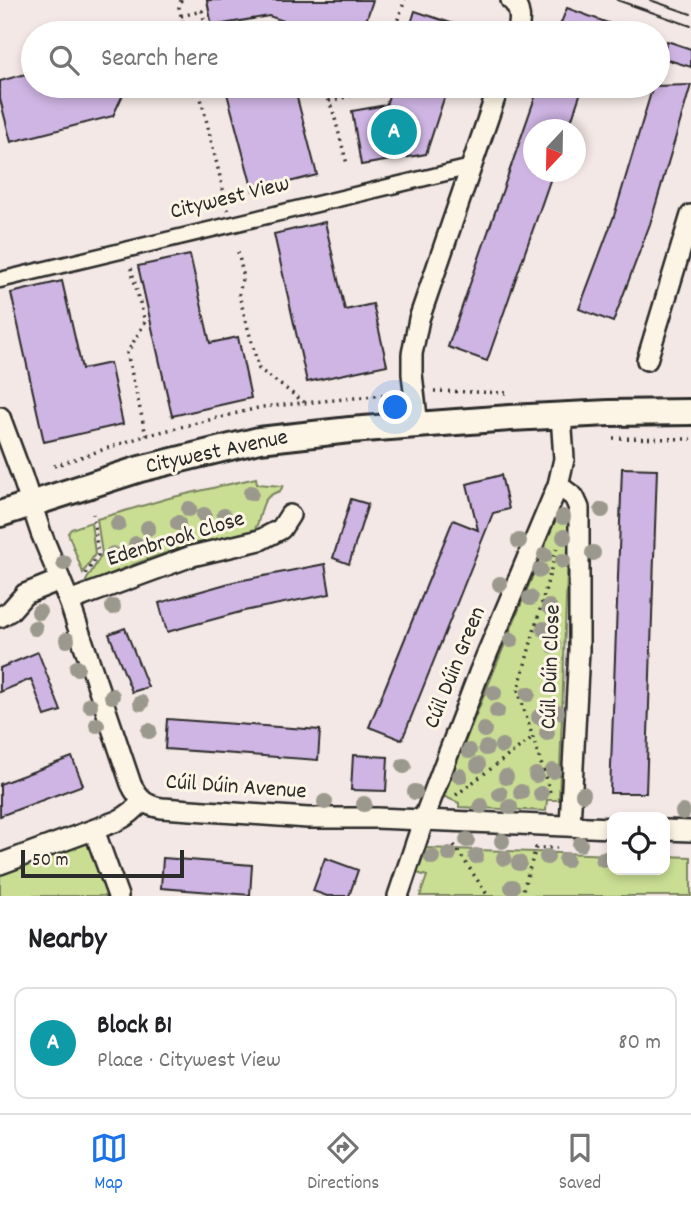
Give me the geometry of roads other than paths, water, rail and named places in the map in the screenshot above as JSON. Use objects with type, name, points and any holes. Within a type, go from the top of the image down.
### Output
[{"type":"street","points":[[511,0],[517,5],[521,21]]},
{"type":"street","points":[[418,426],[412,354],[419,319],[495,98]]},
{"type":"street","name":"Citywest View","points":[[0,280],[471,167]]},
{"type":"street","points":[[647,360],[691,215]]},
{"type":"street","name":"Citywest Avenue","points":[[0,514],[140,469],[259,440],[350,430],[561,415],[691,412]]},
{"type":"street","name":"Cúil Dúin Green","points":[[398,896],[479,673],[558,485],[564,458],[561,415]]},
{"type":"street","name":"Cúil Dúin Avenue","points":[[0,417],[69,601],[131,784],[142,801],[154,807],[188,811],[295,818],[376,818],[570,826],[607,822]]},
{"type":"street","name":"Cúil Dúin Close","points":[[558,485],[574,497],[579,508],[579,650],[570,826]]},
{"type":"street","name":"Edenbrook Close","points":[[69,601],[192,556],[260,540],[281,529],[289,515]]},
{"type":"street","points":[[0,617],[10,611],[25,594],[60,580]]},
{"type":"street","points":[[0,864],[126,817],[142,801]]},
{"type":"street","points":[[94,830],[118,896]]},
{"type":"street","points":[[670,830],[691,831]]},
{"type":"tram line","points":[[617,0],[691,26]]},
{"type":"tram line","points":[[650,0],[691,14]]},
{"type":"place","name":"Block B1","points":[[394,132]]}]
